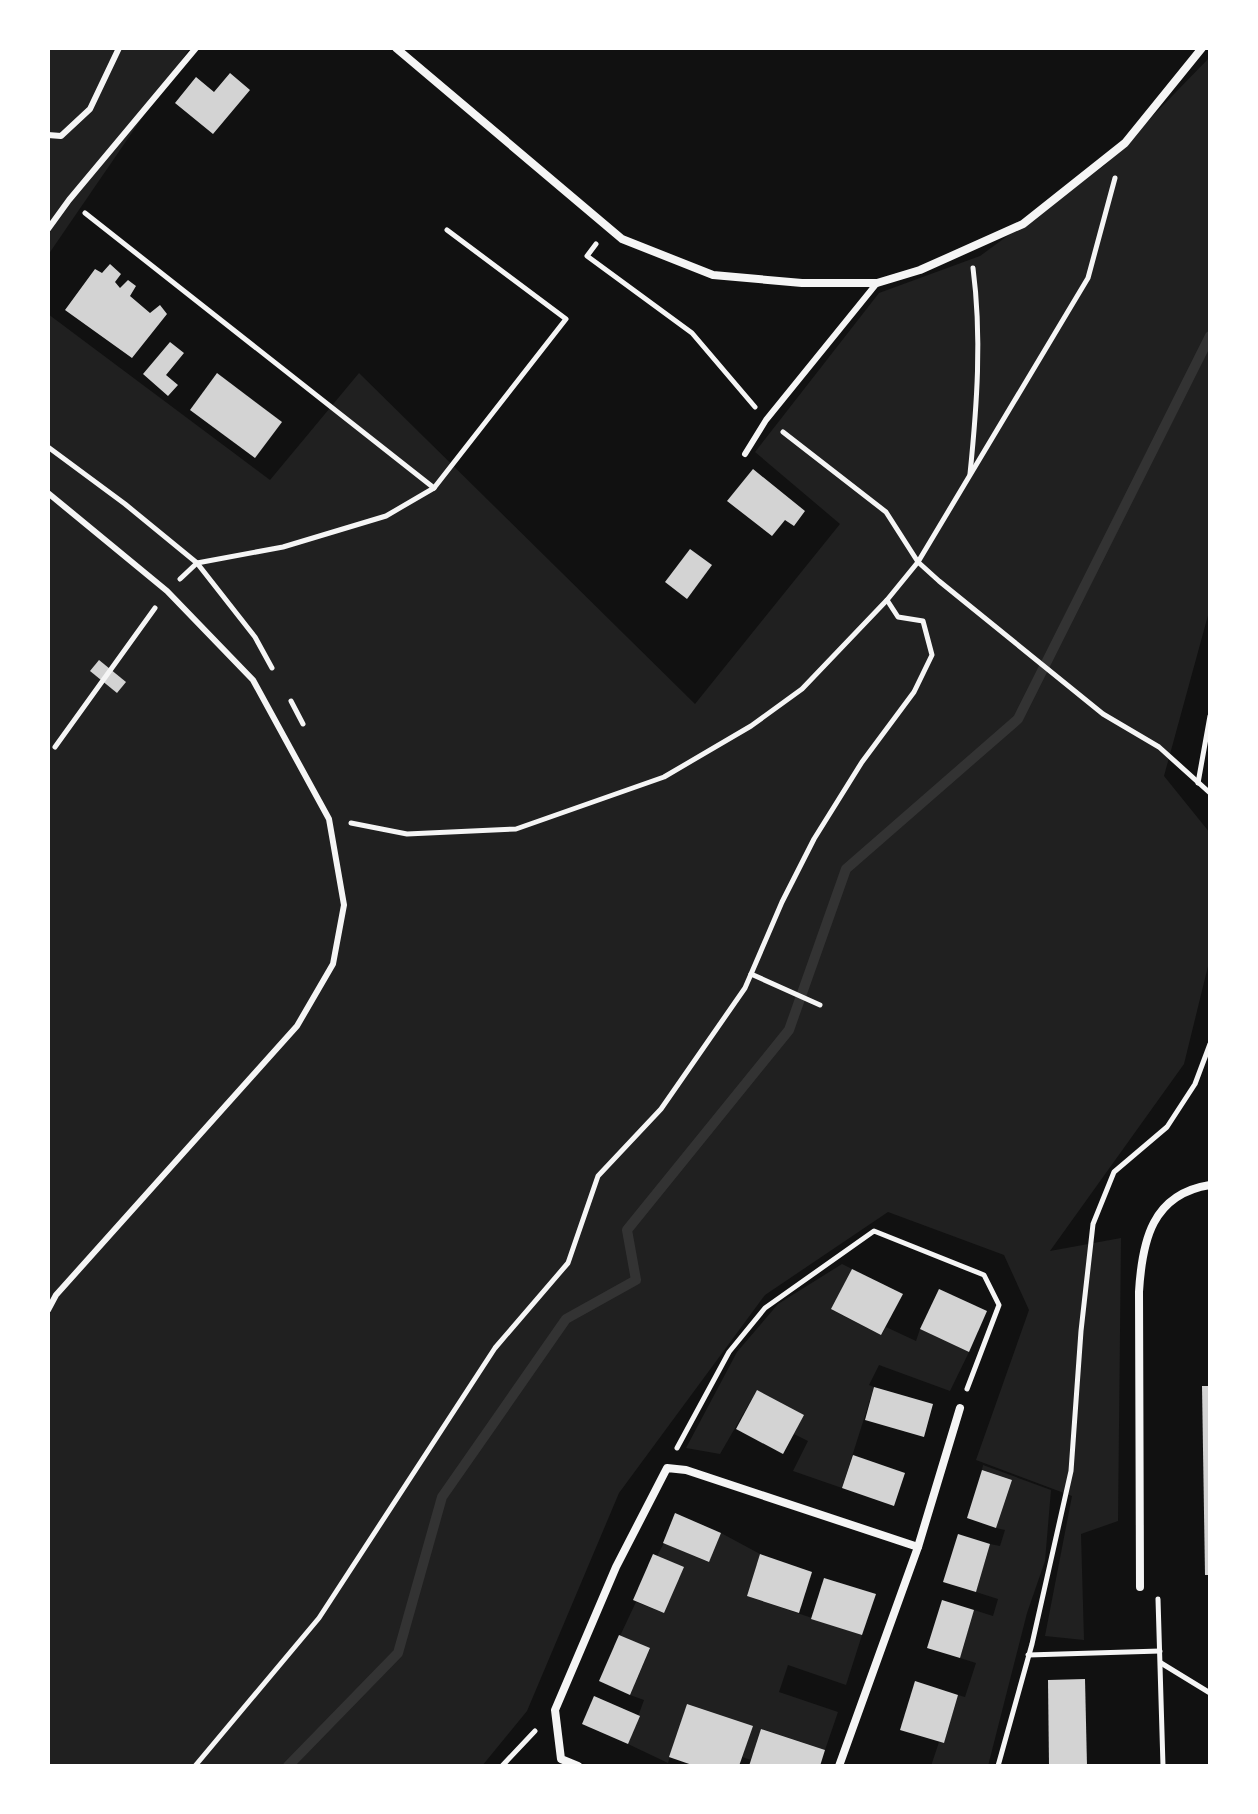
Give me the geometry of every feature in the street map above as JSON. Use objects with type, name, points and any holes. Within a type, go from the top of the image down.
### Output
[{"type":"street","points":[[396,48],[622,239],[713,275],[802,283],[877,283],[920,270],[1023,224],[1125,143],[1202,48]]},
{"type":"street","points":[[1140,1587],[1141,1256],[1159,1210],[1191,1188],[1210,1185]]},
{"type":"street","points":[[839,1766],[918,1547],[960,1408]]},
{"type":"street","points":[[578,1766],[561,1759],[555,1710],[616,1567],[667,1468],[686,1470],[918,1547]]},
{"type":"lane","points":[[48,135],[61,136],[90,109],[119,48]]},
{"type":"lane","points":[[48,229],[196,48]]},
{"type":"lane","points":[[745,454],[766,420],[877,283]]},
{"type":"lane","points":[[48,493],[167,591],[253,680],[329,819],[344,905],[333,964],[297,1026],[56,1295],[48,1310]]},
{"type":"path","points":[[329,819],[407,834],[516,829],[664,777],[751,726],[802,689],[887,600],[918,562],[1088,278],[1125,143]]},
{"type":"path","points":[[69,200],[434,488]]},
{"type":"path","points":[[55,747],[167,591],[197,563],[283,547],[386,516],[434,488],[566,319],[447,230]]},
{"type":"path","points":[[970,248],[976,296],[979,386],[970,476]]},
{"type":"path","points":[[939,581],[1103,714],[1159,747],[1210,793]]},
{"type":"path","points":[[195,1766],[319,1618],[495,1348],[568,1263],[598,1176],[661,1109],[745,988],[782,902],[814,839],[862,762],[914,692],[932,655],[923,621],[898,617],[887,600]]},
{"type":"path","points":[[1198,784],[1210,716]]},
{"type":"path","points":[[751,974],[820,1005]]},
{"type":"path","points":[[998,1766],[1028,1655],[1071,1471],[1081,1331],[1093,1224],[1114,1172],[1167,1127],[1195,1084],[1210,1044]]},
{"type":"path","points":[[667,1468],[729,1352],[765,1308],[874,1231],[984,1275],[999,1305],[960,1408]]},
{"type":"path","points":[[1140,1587],[1157,1590],[1163,1766]]},
{"type":"path","points":[[1028,1655],[1160,1651]]},
{"type":"path","points":[[1161,1663],[1210,1693]]},
{"type":"path","points":[[502,1766],[555,1710]]},
{"type":"shaded area","points":[[48,48],[190,48],[48,255]]},
{"type":"shaded area","points":[[1210,57],[1210,608],[1164,776],[1210,833],[1210,958],[1184,1064],[1050,1251],[1121,1238],[1118,1521],[1081,1534],[1084,1640],[1045,1636],[1072,1496],[976,1460],[1029,1310],[1004,1255],[888,1212],[765,1295],[619,1493],[527,1711],[482,1766],[48,1766],[48,314],[270,480],[359,373],[695,704],[840,524],[755,452],[879,293],[980,256],[1105,165]]},
{"type":"shaded area","points":[[842,1264],[852,1269],[832,1310],[881,1335],[886,1327],[916,1341],[920,1329],[969,1352],[950,1391],[879,1365],[869,1385],[874,1387],[842,1488],[793,1471],[808,1441],[794,1434],[803,1415],[757,1390],[720,1454],[686,1448],[737,1352],[778,1304]]},
{"type":"shaded area","points":[[983,1465],[1051,1490],[1045,1561],[1027,1613],[988,1766],[931,1766],[939,1742],[944,1743],[958,1695],[965,1697],[976,1663],[960,1658],[974,1610],[993,1616],[998,1599],[976,1592],[990,1544],[1000,1546],[1005,1530],[996,1528],[1012,1480],[982,1470]]},
{"type":"shaded area","points":[[721,1533],[760,1554],[747,1596],[862,1635],[846,1685],[788,1665],[779,1692],[838,1712],[825,1750],[762,1729],[751,1760],[742,1757],[752,1726],[687,1704],[668,1763],[628,1744],[644,1700],[630,1695],[650,1649],[620,1636],[636,1602],[664,1613],[657,1556],[664,1543],[708,1562]]},
{"type":"building","points":[[230,73],[250,90],[213,134],[175,103],[196,77],[214,92]]},
{"type":"building","points":[[110,264],[121,274],[115,282],[120,288],[128,280],[136,286],[130,296],[150,313],[160,305],[167,314],[132,358],[65,310],[95,269],[102,273]]},
{"type":"building","points":[[170,342],[184,353],[166,375],[178,385],[168,396],[143,374]]},
{"type":"building","points":[[217,373],[282,422],[255,458],[190,410]]},
{"type":"building","points":[[753,469],[805,511],[794,526],[785,520],[772,536],[727,501]]},
{"type":"building","points":[[690,549],[712,565],[687,599],[665,582]]},
{"type":"building","points":[[99,660],[126,682],[117,693],[90,671]]},
{"type":"building","points":[[852,1269],[903,1294],[881,1335],[831,1309]]},
{"type":"building","points":[[939,1289],[987,1311],[969,1352],[920,1329]]},
{"type":"building","points":[[1202,1386],[1210,1386],[1210,1575],[1205,1575]]},
{"type":"building","points":[[874,1387],[933,1404],[924,1437],[865,1420]]},
{"type":"building","points":[[757,1390],[804,1415],[783,1454],[736,1429]]},
{"type":"building","points":[[853,1455],[905,1473],[894,1506],[842,1488]]},
{"type":"building","points":[[982,1470],[1012,1480],[996,1528],[967,1518]]},
{"type":"building","points":[[675,1513],[721,1533],[709,1562],[663,1543]]},
{"type":"building","points":[[958,1534],[990,1544],[976,1592],[943,1582]]},
{"type":"building","points":[[653,1554],[684,1567],[664,1613],[633,1600]]},
{"type":"building","points":[[760,1554],[812,1572],[799,1613],[747,1596]]},
{"type":"building","points":[[824,1578],[876,1594],[862,1635],[811,1619]]},
{"type":"building","points":[[942,1600],[974,1610],[960,1658],[927,1648]]},
{"type":"building","points":[[619,1635],[650,1648],[630,1695],[599,1681]]},
{"type":"building","points":[[1085,1679],[1087,1766],[1049,1766],[1048,1680]]},
{"type":"building","points":[[915,1681],[958,1695],[944,1743],[900,1730]]},
{"type":"building","points":[[594,1696],[640,1716],[628,1744],[582,1724]]},
{"type":"building","points":[[687,1704],[753,1726],[739,1766],[695,1766],[669,1757]]},
{"type":"building","points":[[761,1729],[825,1750],[820,1766],[749,1766]]},
{"type":"waterway","points":[[288,1766],[398,1653],[442,1497],[566,1319],[636,1280],[627,1230],[789,1030],[846,869],[1018,719],[1210,336]]}]
